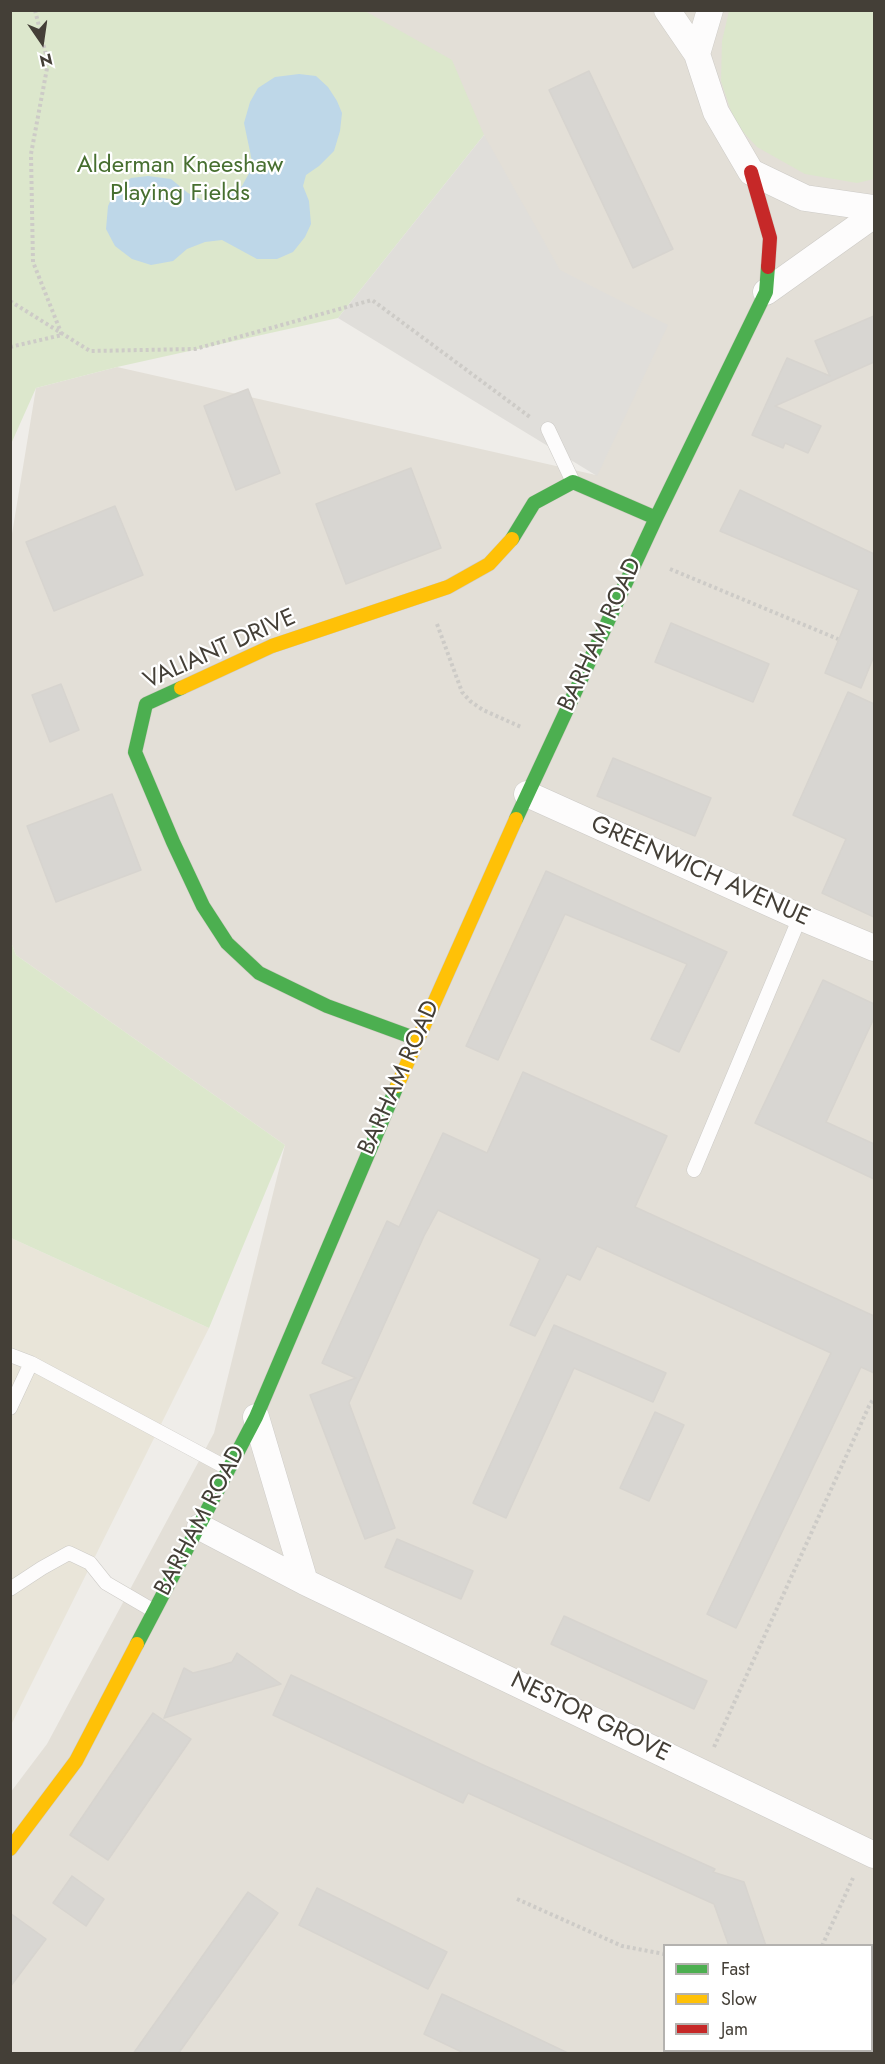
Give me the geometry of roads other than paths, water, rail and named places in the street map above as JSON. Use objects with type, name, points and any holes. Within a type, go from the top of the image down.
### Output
[{"type":"street","points":[[667,10],[697,54],[716,112],[751,172],[805,198],[874,208]]},
{"type":"street","points":[[697,54],[710,10]]},
{"type":"street","name":"BARHAM ROAD","points":[[10,1849],[75,1761],[256,1418],[417,1039],[527,794],[656,518],[766,292],[770,238],[751,172]]},
{"type":"street","name":"BARHAM ROAD","points":[[766,292],[874,215]]},
{"type":"street","points":[[573,482],[656,518]]},
{"type":"street","name":"VALIANT DRIVE","points":[[417,1039],[327,1006],[260,973],[227,943],[203,906],[172,842],[135,752],[146,704],[272,646],[448,587],[489,564],[512,539],[534,503],[573,482]]},
{"type":"street","name":"GREENWICH AVENUE","points":[[527,794],[874,948]]},
{"type":"street","points":[[256,1418],[305,1582]]},
{"type":"street","name":"NESTOR GROVE","points":[[200,1527],[305,1582],[870,1852]]},
{"type":"lane","points":[[548,429],[573,482]]},
{"type":"lane","points":[[694,1170],[800,917]]},
{"type":"lane","points":[[10,1355],[32,1363],[229,1469]]},
{"type":"lane","points":[[10,1408],[32,1363]]},
{"type":"lane","points":[[10,1589],[69,1553],[90,1563],[106,1582],[154,1611]]},
{"type":"water","points":[[299,74],[316,76],[328,87],[342,113],[334,151],[306,175],[303,186],[309,201],[311,224],[305,237],[293,252],[277,259],[257,259],[222,240],[205,242],[187,249],[173,261],[151,265],[132,259],[115,246],[106,229],[108,206],[116,189],[131,178],[148,176],[171,179],[188,193],[202,200],[223,198],[242,186],[253,166],[244,123],[250,102],[258,88],[275,77]]},
{"type":"park label","name":"Alderman Kneeshaw Playing Fields","points":[[180,180]]}]
